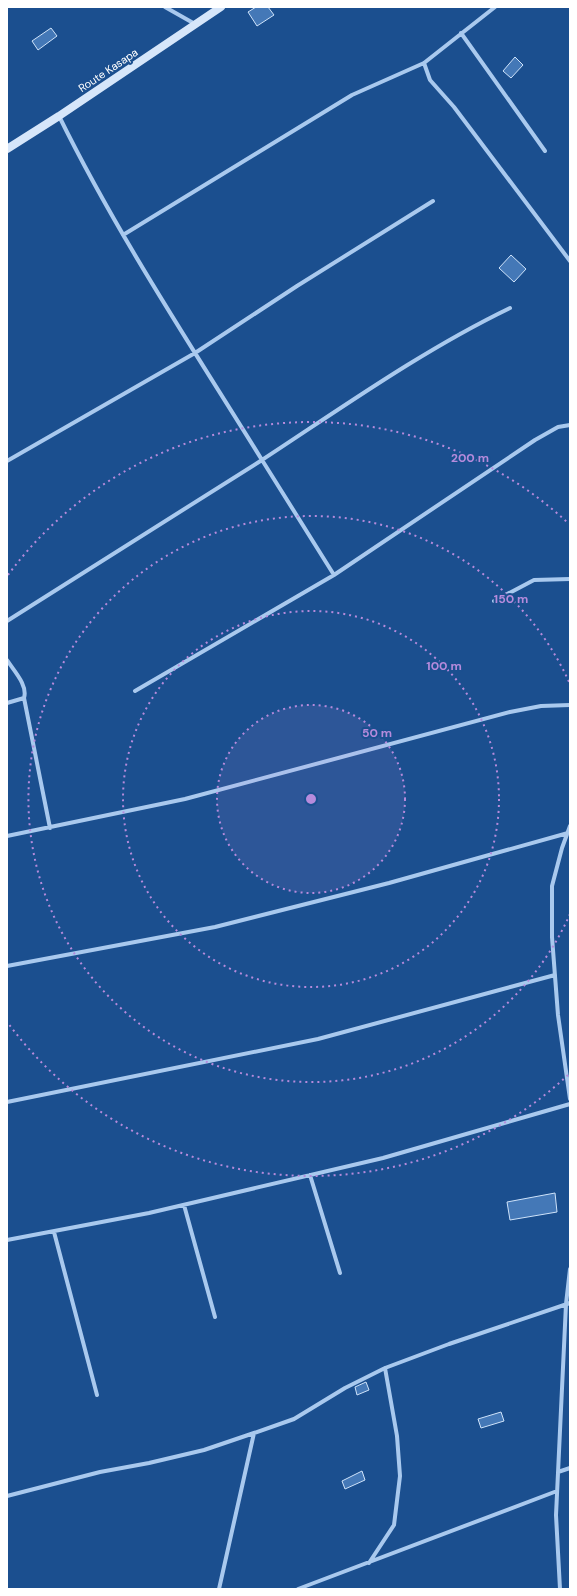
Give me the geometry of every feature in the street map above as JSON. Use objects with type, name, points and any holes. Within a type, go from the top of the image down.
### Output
[{"type":"main road","name":"Route Kasapa","points":[[7,149],[59,116],[221,7]]},
{"type":"street","points":[[165,7],[195,24]]},
{"type":"street","points":[[123,234],[352,95],[424,63],[495,7]]},
{"type":"street","points":[[461,33],[545,151]]},
{"type":"street","points":[[424,63],[430,80],[454,107],[570,261]]},
{"type":"street","points":[[59,116],[86,171],[123,234],[195,353],[334,575]]},
{"type":"street","points":[[7,461],[195,353],[297,286],[433,201]]},
{"type":"street","points":[[7,621],[417,360],[482,322],[510,308]]},
{"type":"street","points":[[135,691],[334,575],[535,440],[558,427],[570,425]]},
{"type":"street","points":[[494,601],[534,580],[570,579]]},
{"type":"street","points":[[7,660],[24,686],[24,698],[50,828]]},
{"type":"street","points":[[7,703],[24,698]]},
{"type":"street","points":[[7,836],[185,799],[510,712],[541,706],[570,705]]},
{"type":"street","points":[[570,826],[552,886],[552,937],[558,1015],[570,1099]]},
{"type":"street","points":[[7,966],[215,927],[389,883],[568,833]]},
{"type":"street","points":[[7,1102],[318,1039],[555,975]]},
{"type":"street","points":[[7,1240],[54,1232],[184,1205],[383,1158],[570,1104]]},
{"type":"street","points":[[310,1175],[340,1273]]},
{"type":"street","points":[[184,1205],[215,1316]]},
{"type":"street","points":[[54,1232],[97,1395]]},
{"type":"street","points":[[560,1589],[556,1515],[570,1269]]},
{"type":"street","points":[[7,1496],[100,1472],[149,1463],[204,1450],[254,1433],[294,1419],[345,1388],[385,1368],[449,1344],[568,1304]]},
{"type":"street","points":[[368,1563],[394,1525],[400,1476],[397,1436],[385,1368]]},
{"type":"street","points":[[219,1589],[254,1433]]},
{"type":"street","points":[[558,1472],[570,1468]]},
{"type":"street","points":[[298,1589],[557,1491]]},
{"type":"building","points":[[256,7],[268,7],[274,15],[257,26],[248,12]]},
{"type":"building","points":[[51,28],[57,36],[38,50],[32,41]]},
{"type":"building","points":[[515,57],[523,65],[511,78],[503,71]]},
{"type":"building","points":[[511,255],[526,269],[514,282],[499,268]]},
{"type":"building","points":[[555,1193],[557,1212],[510,1220],[507,1202]]},
{"type":"building","points":[[366,1382],[369,1390],[357,1395],[355,1387]]},
{"type":"building","points":[[501,1412],[504,1421],[481,1428],[478,1419]]},
{"type":"building","points":[[362,1471],[365,1480],[345,1489],[342,1481]]}]
